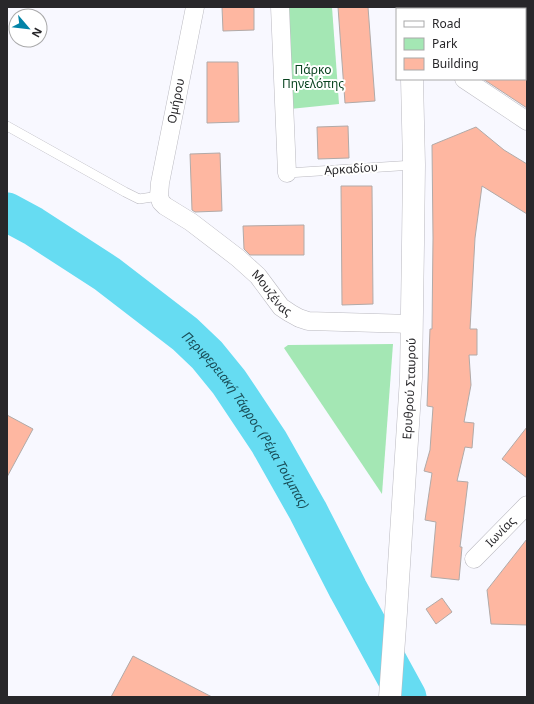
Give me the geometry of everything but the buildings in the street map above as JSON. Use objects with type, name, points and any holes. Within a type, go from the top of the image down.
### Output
[{"type":"street","name":"Ομήρου","points":[[159,196],[160,183],[195,7]]},
{"type":"street","points":[[280,7],[288,173]]},
{"type":"street","name":"Ερυθρού Σταυρού","points":[[390,697],[411,378],[414,165],[412,80]]},
{"type":"street","points":[[466,80],[527,121]]},
{"type":"street","name":"Μουζένας","points":[[159,196],[161,202],[165,206],[191,222],[238,258],[258,276],[282,307],[299,318],[308,321],[412,324]]},
{"type":"street","name":"Ιωνίας","points":[[474,559],[527,505]]},
{"type":"lane","points":[[7,126],[139,199],[159,196]]},
{"type":"lane","name":"Αρκαδίου","points":[[288,173],[414,165]]},
{"type":"green space","name":"Πάρκο Πηνελόπης","points":[[285,7],[332,7],[339,104],[290,109]]},
{"type":"green space","points":[[393,344],[382,494],[284,348],[288,345]]},
{"type":"waterway","name":"Περιφερειακή Τάφρος (Ρέμα Τούμπας)","points":[[7,212],[33,226],[107,274],[185,334],[207,355],[229,382],[269,442],[308,511],[348,589],[407,697]]}]
